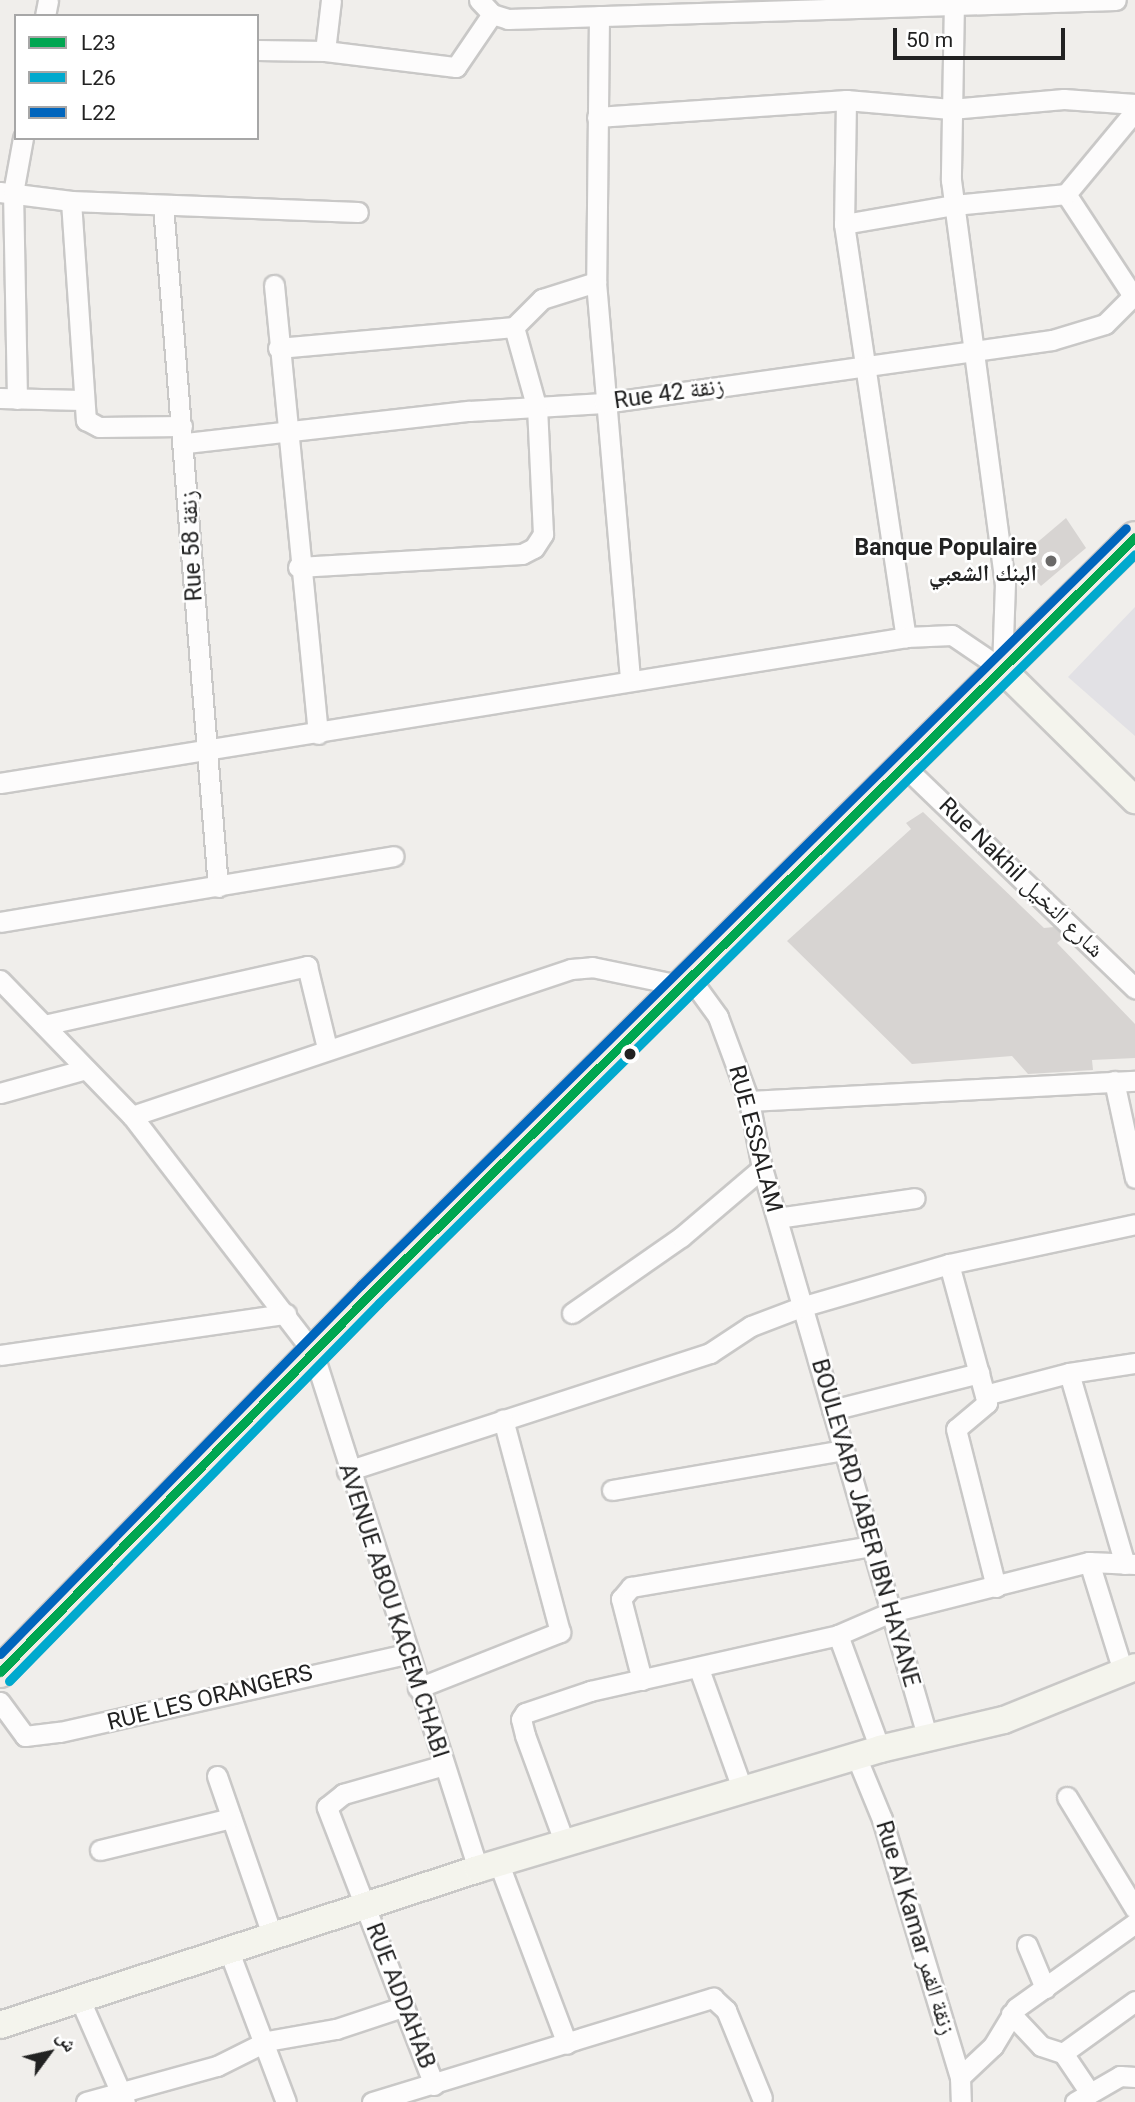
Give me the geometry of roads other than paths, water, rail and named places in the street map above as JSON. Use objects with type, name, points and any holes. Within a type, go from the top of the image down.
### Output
[{"type":"main road","points":[[0,1672],[313,1352],[906,768],[1135,537]]},
{"type":"street","points":[[325,51],[331,0]]},
{"type":"street","points":[[259,50],[325,51],[456,67],[486,7],[509,19],[607,10],[1116,0]]},
{"type":"street","points":[[954,3],[951,109],[954,205],[1005,583],[1002,669]]},
{"type":"street","points":[[607,10],[597,117],[596,282],[604,403],[630,681]]},
{"type":"street","points":[[597,117],[846,100],[951,109],[1064,99],[1135,104]]},
{"type":"street","points":[[846,100],[844,225],[906,637]]},
{"type":"street","points":[[844,225],[954,205],[1066,194],[1135,111]]},
{"type":"street","points":[[22,140],[7,192],[9,399],[82,400],[71,201]]},
{"type":"street","points":[[7,192],[71,201],[358,212]]},
{"type":"street","points":[[1066,194],[1134,295]]},
{"type":"street","name":"Rue 58 زنقة","points":[[163,205],[184,435],[203,749],[218,887]]},
{"type":"street","points":[[278,348],[514,327],[542,299],[596,282]]},
{"type":"street","points":[[274,285],[278,348],[293,431],[298,567],[318,734]]},
{"type":"street","name":"Rue 42 زنقة","points":[[82,400],[91,425],[184,435],[293,431],[604,403],[1083,335],[1105,324],[1134,295]]},
{"type":"street","points":[[298,567],[529,552],[543,534],[537,409],[514,327]]},
{"type":"street","points":[[0,783],[203,749],[318,734],[906,637],[953,635],[1002,669],[1135,800]]},
{"type":"street","name":"Rue Nakhil شارع النخيل","points":[[906,768],[1135,988]]},
{"type":"street","points":[[0,922],[393,856]]},
{"type":"street","points":[[44,1025],[307,966],[327,1048]]},
{"type":"street","points":[[132,1116],[327,1048],[571,969],[592,967],[686,985]]},
{"type":"street","name":"AVENUE ABOU KACEM CHABI","points":[[0,980],[132,1116],[313,1352],[347,1471],[444,1765],[567,2045]]},
{"type":"street","name":"RUE ESSALAM","points":[[686,985],[710,1001],[749,1101],[762,1168],[801,1307]]},
{"type":"street","points":[[0,1093],[86,1069]]},
{"type":"street","points":[[1114,1081],[1135,1178]]},
{"type":"street","points":[[749,1101],[1135,1081]]},
{"type":"street","points":[[572,1313],[681,1237],[762,1168]]},
{"type":"street","points":[[777,1218],[915,1198]]},
{"type":"street","points":[[347,1471],[710,1353],[751,1326],[801,1307],[949,1264],[1135,1224]]},
{"type":"street","points":[[949,1264],[987,1407],[956,1429],[996,1587]]},
{"type":"street","name":"BOULEVARD JABER IBN HAYANE","points":[[801,1307],[928,1739]]},
{"type":"street","points":[[0,1355],[286,1314]]},
{"type":"street","points":[[985,1395],[1069,1373],[1135,1363]]},
{"type":"street","points":[[832,1410],[979,1373]]},
{"type":"street","points":[[565,1844],[521,1719],[525,1713],[642,1680],[838,1635],[891,1612],[1089,1562],[1130,1564],[1069,1373]]},
{"type":"street","points":[[418,1688],[532,1647],[559,1634],[560,1622],[503,1420]]},
{"type":"street","points":[[612,1490],[844,1450]]},
{"type":"street","points":[[642,1680],[621,1600],[631,1587],[872,1546]]},
{"type":"street","points":[[0,2025],[230,1954],[488,1867],[868,1753],[1035,1710],[1129,1669],[1089,1562]]},
{"type":"street","name":"Rue Al Kamar زنقة القمر","points":[[838,1635],[883,1819],[960,2077],[961,2102]]},
{"type":"street","name":"RUE LES ORANGERS","points":[[0,1702],[19,1724],[24,1735],[91,1727],[253,1685],[407,1654]]},
{"type":"street","points":[[699,1669],[743,1791]]},
{"type":"street","name":"RUE ADDAHAB","points":[[434,2085],[402,2007],[367,1908],[327,1812],[330,1802],[343,1794],[444,1765]]},
{"type":"street","points":[[217,1776],[273,1938]]},
{"type":"street","points":[[1067,1797],[1135,1909]]},
{"type":"street","points":[[100,1850],[231,1818]]},
{"type":"street","points":[[960,2077],[993,2046],[1011,2014],[1135,1923]]},
{"type":"street","points":[[1027,1945],[1045,1988]]},
{"type":"street","points":[[230,1954],[267,2041],[286,2102]]},
{"type":"street","points":[[372,2102],[715,1998],[726,2010],[762,2098]]},
{"type":"street","points":[[81,2001],[124,2098]]},
{"type":"street","points":[[1063,2053],[1135,2001]]},
{"type":"street","points":[[86,2102],[124,2098],[217,2066],[267,2041],[337,2029],[402,2007]]},
{"type":"street","points":[[1011,2014],[1041,2046],[1063,2053],[1082,2097],[1128,2074],[1135,2077]]},
{"type":"place","name":"Banque Populaire البنك الشعبي","points":[[1051,561]]}]
